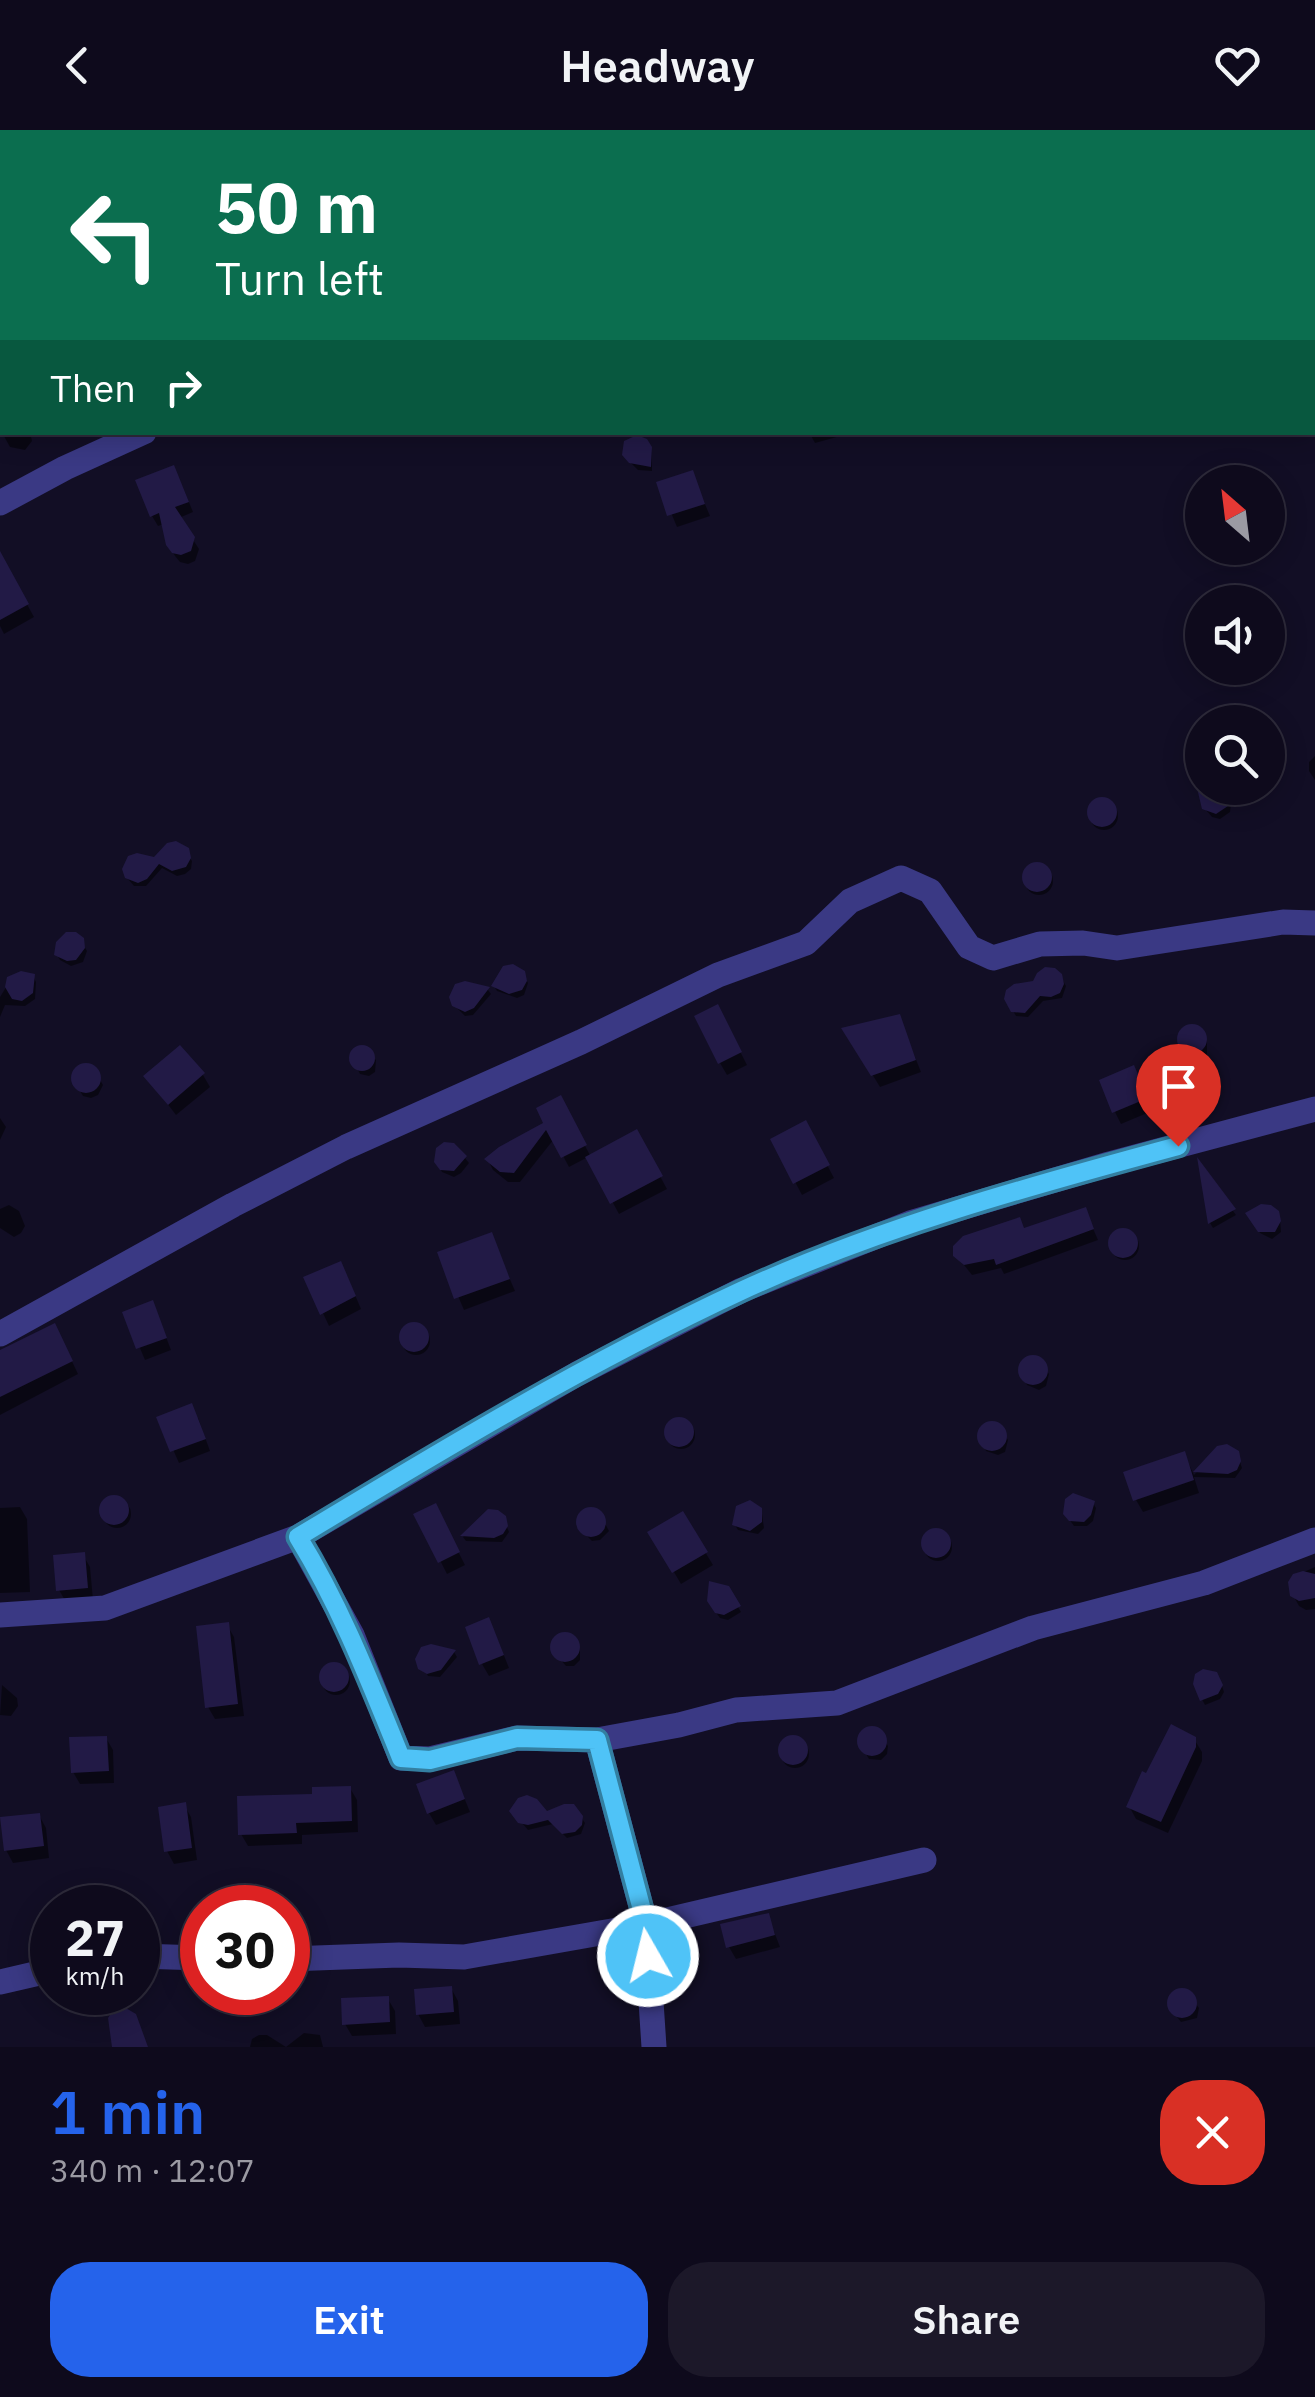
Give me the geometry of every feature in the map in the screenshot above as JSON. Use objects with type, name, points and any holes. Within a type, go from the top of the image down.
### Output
[{"type":"street","points":[[0,503],[137,435]]},
{"type":"street","points":[[0,1334],[233,1205],[346,1148],[718,975],[806,942],[850,901],[901,878],[930,892],[969,948],[993,958],[1040,944],[1083,943],[1117,948],[1283,922],[1315,923]]},
{"type":"street","points":[[0,1615],[105,1608],[298,1537],[577,1374],[742,1290],[910,1224],[1109,1164],[1315,1109]]},
{"type":"street","points":[[298,1537],[346,1622],[401,1758],[430,1760],[517,1738],[597,1740],[736,1710],[838,1703],[1033,1628],[1204,1583],[1315,1540]]},
{"type":"street","points":[[597,1740],[646,1925],[654,2047]]},
{"type":"street","points":[[310,1958],[399,1955],[464,1958],[646,1925],[924,1860]]},
{"type":"street","points":[[0,1982],[30,1975]]},
{"type":"building","points":[[637,435],[647,439],[652,447],[651,467],[629,463],[622,455],[624,441]]},
{"type":"building","points":[[174,465],[189,502],[175,507],[195,537],[191,551],[181,555],[172,553],[166,545],[159,513],[150,517],[135,480]]},
{"type":"building","points":[[693,470],[705,504],[667,516],[656,482]]},
{"type":"building","points":[[0,551],[29,604],[0,620]]},
{"type":"building","points":[[1102,797],[1113,801],[1117,812],[1113,823],[1102,827],[1091,823],[1087,812],[1091,801]]},
{"type":"building","points":[[1201,805],[1228,805],[1216,814]]},
{"type":"building","points":[[176,841],[189,848],[191,858],[186,867],[172,871],[159,864],[147,879],[138,883],[125,878],[122,869],[128,856],[137,853],[154,857],[167,843]]},
{"type":"building","points":[[1037,862],[1048,866],[1052,877],[1048,888],[1037,892],[1026,888],[1022,877],[1026,866]]},
{"type":"building","points":[[66,932],[76,932],[84,938],[85,948],[76,960],[54,955],[56,942]]},
{"type":"building","points":[[513,964],[525,971],[527,981],[522,990],[509,994],[491,986],[503,966]]},
{"type":"building","points":[[1045,967],[1062,974],[1064,984],[1060,993],[1040,996],[1025,1013],[1011,1012],[1004,999],[1006,990],[1014,984],[1033,981]]},
{"type":"building","points":[[21,971],[35,974],[33,993],[22,1001],[12,999],[5,987],[7,977]]},
{"type":"building","points":[[465,981],[490,987],[474,1008],[465,1012],[452,1006],[449,997],[455,984]]},
{"type":"building","points":[[718,1004],[742,1052],[718,1064],[694,1016]]},
{"type":"building","points":[[900,1014],[916,1060],[871,1076],[841,1028]]},
{"type":"building","points":[[1192,1024],[1203,1028],[1207,1039],[1203,1050],[1192,1054],[1181,1050],[1177,1039],[1181,1028]]},
{"type":"building","points":[[180,1045],[205,1073],[168,1105],[143,1076]]},
{"type":"building","points":[[362,1045],[372,1048],[372,1068],[362,1071],[352,1068],[349,1058],[352,1048]]},
{"type":"building","points":[[86,1063],[97,1067],[101,1078],[97,1089],[86,1093],[75,1089],[71,1078],[75,1067]]},
{"type":"building","points":[[1134,1065],[1148,1098],[1112,1113],[1099,1080]]},
{"type":"building","points":[[561,1095],[587,1145],[561,1158],[546,1130],[514,1173],[500,1172],[484,1159],[543,1123],[536,1108]]},
{"type":"building","points":[[806,1120],[830,1165],[793,1184],[770,1139]]},
{"type":"building","points":[[637,1129],[663,1176],[610,1204],[585,1157]]},
{"type":"building","points":[[444,1142],[454,1143],[467,1156],[454,1171],[440,1170],[434,1162],[436,1148]]},
{"type":"building","points":[[1197,1157],[1236,1209],[1208,1224]]},
{"type":"building","points":[[1261,1204],[1279,1211],[1281,1221],[1275,1232],[1258,1232],[1245,1213]]},
{"type":"building","points":[[1086,1207],[1094,1229],[996,1265],[994,1259],[964,1265],[953,1256],[953,1246],[963,1236],[1020,1217],[1024,1228]]},
{"type":"building","points":[[1123,1228],[1134,1232],[1138,1243],[1134,1254],[1123,1258],[1112,1254],[1108,1243],[1112,1232]]},
{"type":"building","points":[[492,1232],[510,1279],[454,1299],[437,1252]]},
{"type":"building","points":[[341,1261],[356,1296],[320,1315],[303,1277]]},
{"type":"building","points":[[153,1300],[167,1338],[136,1349],[122,1312]]},
{"type":"building","points":[[414,1322],[425,1326],[429,1337],[425,1348],[414,1352],[403,1348],[399,1337],[403,1326]]},
{"type":"building","points":[[55,1323],[73,1361],[0,1397],[0,1350]]},
{"type":"building","points":[[1033,1355],[1044,1359],[1048,1370],[1044,1381],[1033,1385],[1022,1381],[1018,1370],[1022,1359]]},
{"type":"building","points":[[192,1403],[206,1439],[170,1452],[156,1417]]},
{"type":"building","points":[[679,1417],[690,1421],[694,1432],[690,1443],[679,1447],[668,1443],[664,1432],[668,1421]]},
{"type":"building","points":[[992,1421],[1003,1425],[1007,1436],[1003,1447],[992,1451],[981,1447],[977,1436],[981,1425]]},
{"type":"building","points":[[1227,1444],[1239,1451],[1241,1461],[1237,1470],[1228,1474],[1193,1472],[1217,1446]]},
{"type":"building","points":[[1185,1451],[1194,1480],[1133,1501],[1123,1472]]},
{"type":"building","points":[[1073,1493],[1095,1501],[1084,1522],[1069,1521],[1063,1514],[1065,1499]]},
{"type":"building","points":[[114,1495],[125,1499],[129,1510],[125,1521],[114,1525],[103,1521],[99,1510],[103,1499]]},
{"type":"building","points":[[750,1500],[762,1508],[762,1522],[750,1531],[732,1525],[736,1506]]},
{"type":"building","points":[[436,1503],[460,1552],[438,1563],[413,1514]]},
{"type":"building","points":[[591,1507],[602,1511],[606,1522],[602,1533],[591,1537],[580,1533],[576,1522],[580,1511]]},
{"type":"building","points":[[488,1509],[506,1516],[508,1526],[503,1534],[494,1538],[460,1536]]},
{"type":"building","points":[[683,1511],[708,1552],[672,1573],[647,1532]]},
{"type":"building","points":[[936,1528],[947,1532],[951,1543],[947,1554],[936,1558],[925,1554],[921,1543],[925,1532]]},
{"type":"building","points":[[85,1552],[88,1588],[56,1591],[53,1555]]},
{"type":"building","points":[[1293,1574],[1315,1574],[1315,1598],[1299,1601],[1290,1596],[1288,1582]]},
{"type":"building","points":[[709,1581],[729,1586],[741,1606],[724,1615],[715,1613],[707,1601]]},
{"type":"building","points":[[489,1617],[504,1655],[479,1665],[465,1627]]},
{"type":"building","points":[[229,1622],[238,1704],[205,1708],[196,1626]]},
{"type":"building","points":[[565,1632],[576,1636],[580,1647],[576,1658],[565,1662],[554,1658],[550,1647],[554,1636]]},
{"type":"building","points":[[431,1644],[456,1650],[441,1670],[427,1674],[418,1669],[415,1659],[421,1647]]},
{"type":"building","points":[[334,1662],[345,1666],[349,1677],[345,1688],[334,1692],[323,1688],[319,1677],[323,1666]]},
{"type":"building","points":[[1203,1669],[1217,1672],[1223,1685],[1218,1694],[1200,1701],[1193,1684],[1195,1674]]},
{"type":"building","points":[[1171,1724],[1196,1737],[1196,1747],[1161,1822],[1126,1807],[1142,1771],[1146,1773]]},
{"type":"building","points":[[872,1726],[883,1730],[887,1741],[883,1752],[872,1756],[861,1752],[857,1741],[861,1730]]},
{"type":"building","points":[[793,1735],[804,1739],[808,1750],[804,1761],[793,1765],[782,1761],[778,1750],[782,1739]]},
{"type":"building","points":[[107,1736],[109,1771],[71,1773],[69,1737]]},
{"type":"building","points":[[454,1770],[465,1799],[427,1814],[416,1784]]},
{"type":"building","points":[[351,1786],[352,1821],[296,1823],[297,1833],[238,1835],[237,1796],[312,1794],[312,1787]]},
{"type":"building","points":[[527,1795],[537,1799],[547,1811],[574,1804],[583,1816],[582,1825],[575,1832],[562,1834],[548,1820],[518,1823],[509,1811],[518,1798]]},
{"type":"building","points":[[186,1802],[192,1848],[164,1852],[158,1807]]},
{"type":"building","points":[[40,1813],[44,1846],[4,1851],[0,1817]]},
{"type":"building","points":[[769,1913],[775,1935],[726,1948],[720,1924]]},
{"type":"building","points":[[452,1986],[454,2012],[416,2015],[414,1989]]},
{"type":"building","points":[[1182,1988],[1193,1992],[1197,2003],[1193,2014],[1182,2018],[1171,2014],[1167,2003],[1171,1992]]},
{"type":"building","points":[[389,1996],[390,2022],[342,2025],[341,1998]]},
{"type":"building","points":[[136,2015],[148,2047],[112,2047],[108,2018]]},
{"type":"route","points":[[648,1956],[646,1925],[597,1740],[517,1738],[430,1760],[401,1758],[352,1635],[298,1537],[577,1374],[742,1290],[910,1224],[1178,1146]]}]
